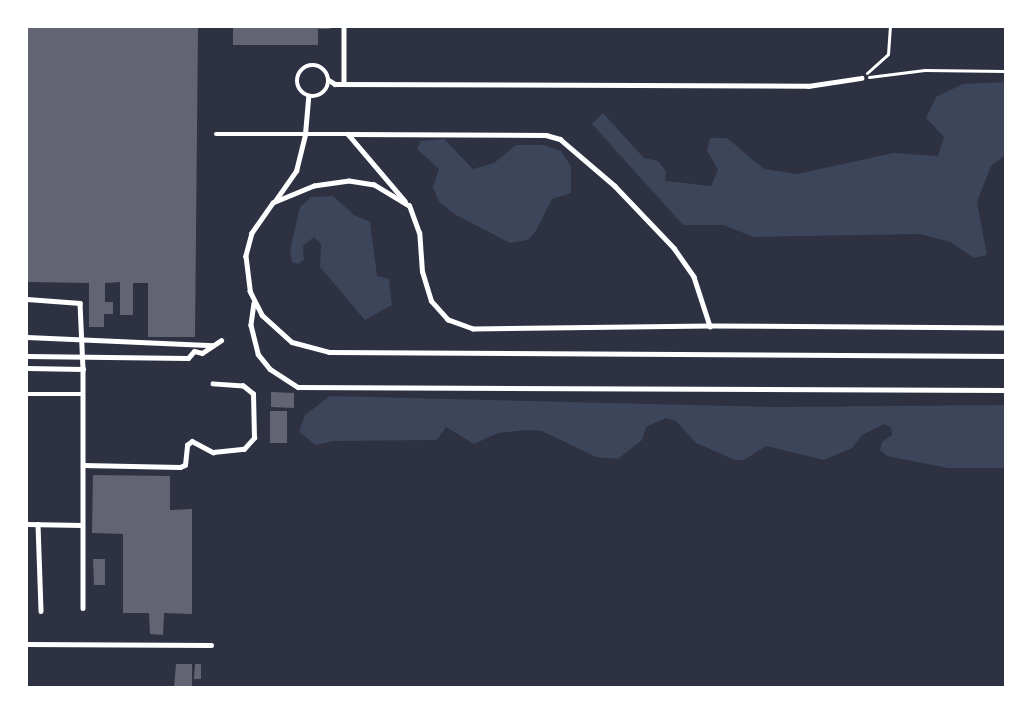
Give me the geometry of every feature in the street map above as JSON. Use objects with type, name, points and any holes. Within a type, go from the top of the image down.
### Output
[{"type":"street","points":[[27,356],[188,358],[194,351],[202,353],[221,340]]},
{"type":"lane","points":[[344,27],[344,84]]},
{"type":"lane","points":[[308,96],[300,90],[297,81],[305,68],[321,68],[328,80],[344,84],[808,86],[861,78]]},
{"type":"lane","points":[[308,96],[324,92],[328,80]]},
{"type":"lane","points":[[308,96],[305,134],[296,171],[252,232],[246,256],[254,303],[251,325],[258,354],[270,369],[298,387],[1005,390]]},
{"type":"lane","points":[[216,134],[546,135],[560,139],[615,186],[674,248],[694,277],[710,326]]},
{"type":"lane","points":[[348,134],[409,207],[419,233],[422,272],[431,301],[439,312],[460,326],[496,331],[710,326],[1005,328]]},
{"type":"lane","points":[[273,204],[314,186],[349,182],[374,185],[409,207]]},
{"type":"lane","points":[[27,299],[76,300],[80,303],[83,356],[83,608]]},
{"type":"lane","points":[[254,303],[287,339],[307,349],[329,352],[1005,356]]},
{"type":"lane","points":[[27,337],[213,345]]},
{"type":"lane","points":[[27,368],[83,369]]},
{"type":"lane","points":[[83,465],[180,467],[185,465],[187,445],[192,441],[213,452],[239,450],[251,445],[256,424],[255,400],[248,388],[213,384]]},
{"type":"lane","points":[[27,394],[83,394]]},
{"type":"lane","points":[[27,524],[82,525]]},
{"type":"lane","points":[[38,524],[41,611]]},
{"type":"lane","points":[[27,644],[211,645]]},
{"type":"path","points":[[861,78],[888,54],[890,27]]},
{"type":"path","points":[[861,78],[925,70],[1005,71]]},
{"type":"shaded area","points":[[1005,82],[1005,155],[991,166],[977,202],[987,255],[974,258],[950,242],[920,234],[754,237],[723,225],[683,225],[592,124],[603,113],[644,158],[658,161],[666,171],[665,181],[711,186],[718,170],[707,150],[710,138],[727,138],[764,169],[797,174],[893,153],[938,156],[944,137],[926,118],[936,97],[963,84]]},
{"type":"shaded area","points":[[444,139],[473,169],[494,163],[516,145],[544,145],[561,151],[571,166],[571,193],[552,199],[536,231],[528,240],[510,243],[456,215],[439,202],[433,187],[439,169],[417,149],[421,141]]},
{"type":"shaded area","points":[[333,196],[354,215],[370,222],[377,276],[389,279],[392,305],[365,320],[320,267],[321,244],[314,237],[303,246],[304,260],[298,264],[292,262],[290,250],[300,207],[311,197]]},
{"type":"shaded area","points":[[330,396],[777,407],[1005,405],[1005,468],[948,468],[887,456],[880,450],[882,442],[892,435],[891,428],[884,424],[862,435],[852,448],[824,460],[766,446],[744,460],[735,460],[696,443],[676,421],[666,418],[646,427],[642,440],[618,459],[596,457],[542,431],[526,430],[498,433],[474,444],[446,427],[437,440],[334,441],[316,445],[299,432],[305,415]]},
{"type":"building","points":[[27,27],[198,27],[195,337],[148,337],[148,283],[133,283],[133,315],[120,315],[120,282],[105,283],[105,302],[113,302],[113,314],[104,314],[104,327],[89,327],[89,283],[27,282]]},
{"type":"building","points":[[233,27],[330,27],[330,29],[318,29],[318,45],[233,45]]},
{"type":"building","points":[[271,392],[294,393],[294,408],[271,407]]},
{"type":"building","points":[[270,411],[287,411],[287,443],[270,443]]},
{"type":"building","points":[[93,475],[170,476],[170,510],[192,509],[192,614],[164,613],[163,635],[150,634],[149,613],[123,613],[123,534],[92,533]]},
{"type":"building","points":[[93,559],[105,559],[105,585],[94,585]]},
{"type":"building","points":[[176,664],[192,664],[192,687],[174,687]]},
{"type":"building","points":[[195,664],[201,664],[201,679],[194,679]]}]
